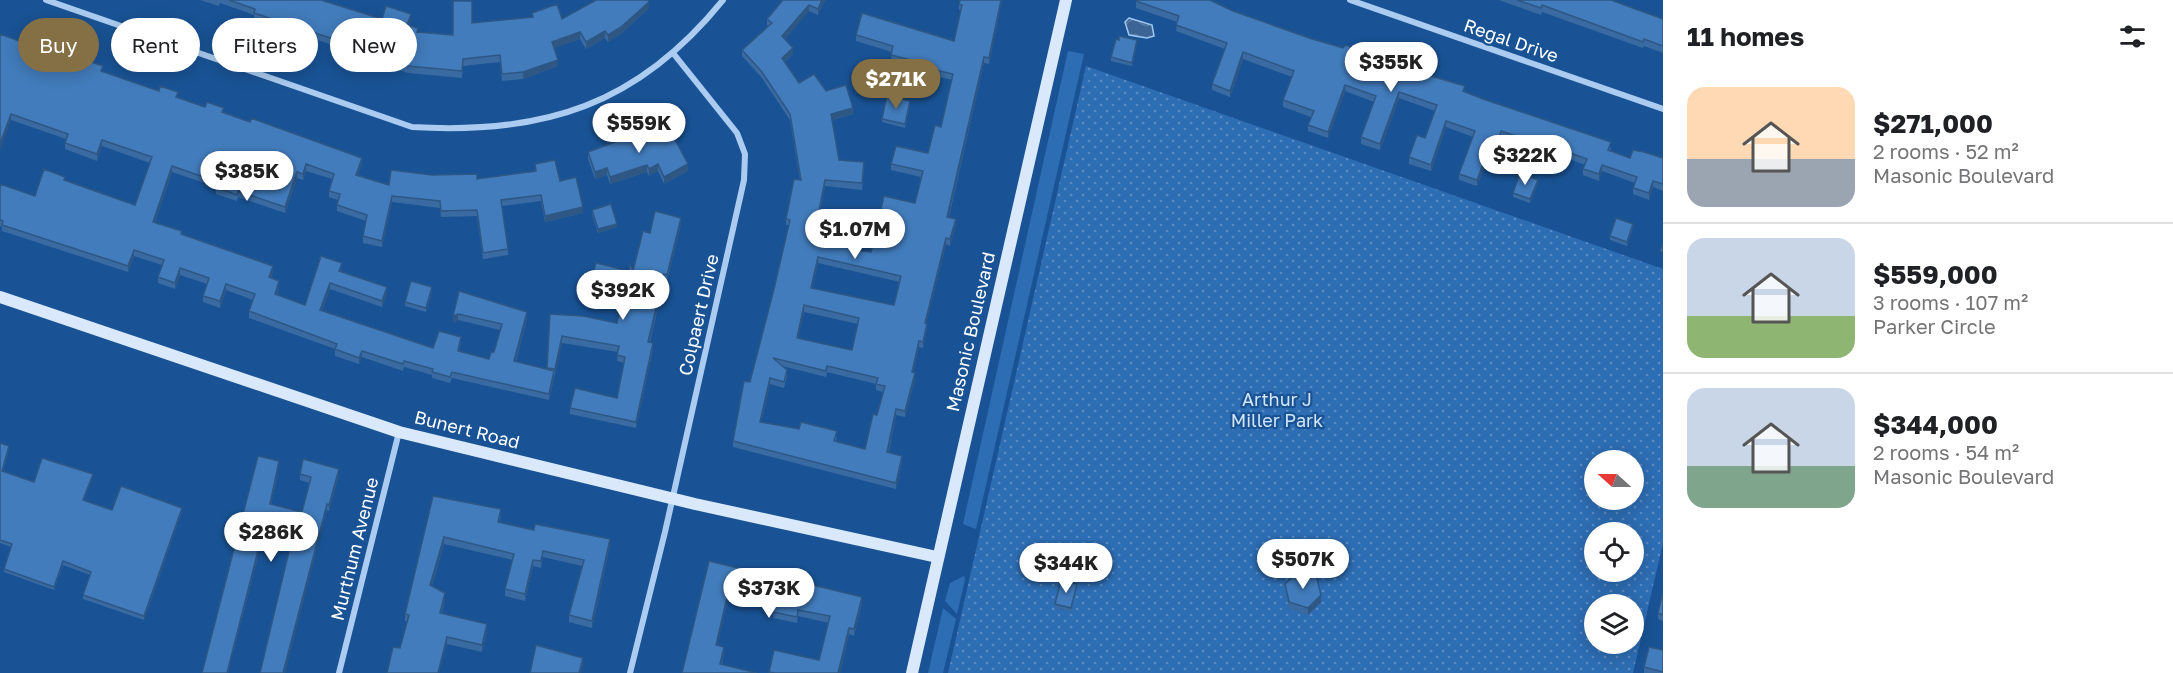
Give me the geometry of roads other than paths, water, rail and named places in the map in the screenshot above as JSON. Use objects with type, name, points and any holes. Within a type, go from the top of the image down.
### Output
[{"type":"street","points":[[46,0],[412,127],[467,129],[520,125],[563,115],[601,100],[640,79],[673,53],[723,0]]},
{"type":"street","name":"Masonic Boulevard","points":[[912,673],[1066,0]]},
{"type":"street","name":"Regal Drive","points":[[1350,0],[1663,109]]},
{"type":"street","name":"Colpaert Drive","points":[[630,673],[737,216],[745,154],[737,133],[725,116],[673,53]]},
{"type":"street","name":"Bunert Road","points":[[0,297],[399,432],[672,499],[937,557]]},
{"type":"street","name":"Murthum Avenue","points":[[339,673],[399,432]]},
{"type":"water","points":[[1129,18],[1152,25],[1154,36],[1147,38],[1129,35],[1125,22]]},
{"type":"park label","name":"Arthur J Miller Park","points":[[1277,410]]}]
